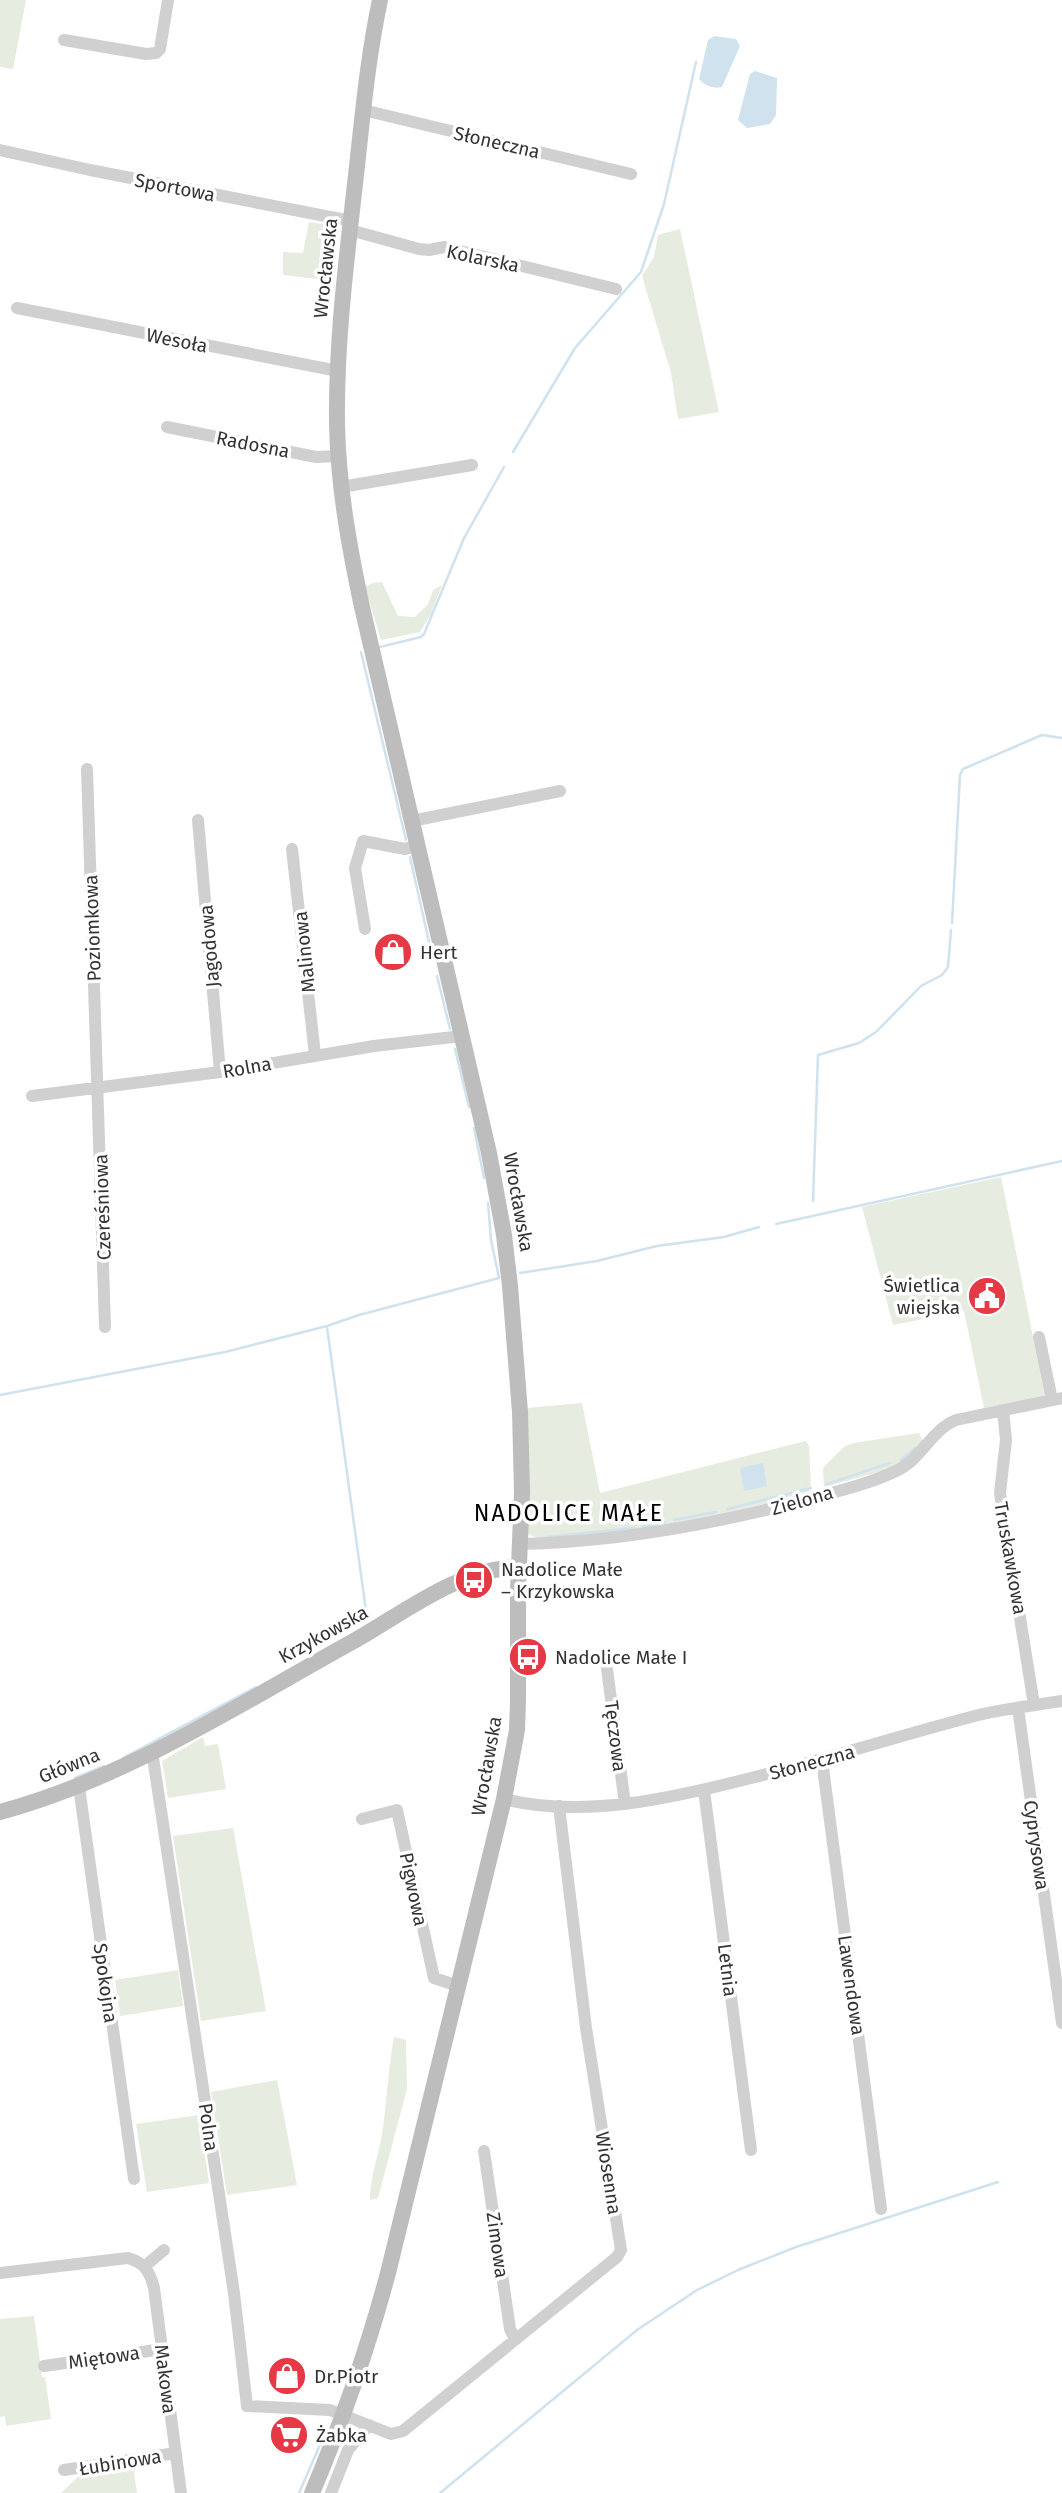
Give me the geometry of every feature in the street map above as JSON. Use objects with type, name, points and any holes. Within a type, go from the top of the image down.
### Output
[{"type":"street","points":[[64,40],[146,54],[156,53],[160,49],[168,0]]},
{"type":"street","name":"Wrocławska","points":[[312,2493],[344,2414],[376,2319],[504,1799],[517,1730],[522,1492],[520,1412],[508,1262],[489,1153],[362,607],[348,541],[341,487],[338,371],[341,306],[363,110],[380,0]]},
{"type":"street","name":"Słoneczna","points":[[363,110],[631,174]]},
{"type":"street","name":"Sportowa","points":[[0,150],[350,225]]},
{"type":"street","name":"Kolarska","points":[[350,225],[419,249],[444,247],[617,289]]},
{"type":"street","name":"Wesoła","points":[[17,309],[338,371]]},
{"type":"street","name":"Radosna","points":[[167,427],[316,457],[339,456]]},
{"type":"street","points":[[341,487],[472,465]]},
{"type":"street","name":"Poziomkowa","points":[[87,769],[98,1087]]},
{"type":"street","points":[[412,821],[560,791]]},
{"type":"street","name":"Jagodowa","points":[[198,820],[220,1072]]},
{"type":"street","points":[[365,929],[355,869],[363,841],[405,849],[418,845]]},
{"type":"street","name":"Malinowa","points":[[292,849],[315,1055]]},
{"type":"street","name":"Rolna","points":[[32,1096],[220,1072],[461,1032]]},
{"type":"street","name":"Czereśniowa","points":[[98,1087],[105,1327]]},
{"type":"street","points":[[1039,1337],[1057,1399]]},
{"type":"street","name":"Zielona","points":[[520,1544],[552,1544],[671,1530],[819,1496],[898,1470],[921,1452],[943,1425],[968,1417],[1057,1399]]},
{"type":"street","name":"Truskawkowa","points":[[1003,1410],[1006,1440],[1000,1493],[1034,1705]]},
{"type":"street","name":"Krzykowska","points":[[152,1751],[454,1583],[505,1567],[519,1567]]},
{"type":"street","name":"Tęczowa","points":[[607,1669],[625,1804]]},
{"type":"street","name":"Słoneczna","points":[[559,1806],[625,1804],[704,1790],[822,1760],[970,1717],[1062,1701]]},
{"type":"street","name":"Cyprysowa","points":[[1018,1708],[1062,2023]]},
{"type":"street","name":"Główna","points":[[0,1812],[79,1787],[152,1751]]},
{"type":"street","name":"Polna","points":[[152,1751],[234,2293],[247,2406],[330,2410],[344,2414]]},
{"type":"street","name":"Lawendowa","points":[[822,1760],[881,2209]]},
{"type":"street","name":"Spokojna","points":[[79,1787],[134,2179]]},
{"type":"street","name":"Letnia","points":[[704,1790],[751,2150]]},
{"type":"street","points":[[504,1799],[529,1805],[559,1806]]},
{"type":"street","name":"Wiosenna","points":[[344,2414],[391,2434],[403,2431],[617,2257],[621,2250],[586,2028],[559,1806]]},
{"type":"street","name":"Pigwowa","points":[[362,1819],[397,1811],[434,1978],[458,1986]]},
{"type":"street","name":"Zimowa","points":[[484,2151],[510,2329],[515,2339]]},
{"type":"street","points":[[0,2273],[128,2258],[145,2266],[164,2250]]},
{"type":"street","name":"Makowa","points":[[145,2266],[154,2288],[181,2493]]},
{"type":"street","name":"Miętowa","points":[[44,2366],[163,2349]]},
{"type":"street","points":[[331,2493],[348,2450],[369,2425]]},
{"type":"street","name":"Łubinowa","points":[[64,2470],[176,2453]]},
{"type":"shaded area","points":[[0,0],[26,0],[13,69],[0,67]]},
{"type":"shaded area","points":[[309,222],[334,226],[326,280],[283,275],[283,252],[303,253]]},
{"type":"shaded area","points":[[680,229],[719,412],[678,419],[671,373],[642,276],[654,257],[658,235]]},
{"type":"shaded area","points":[[382,582],[398,616],[415,617],[428,604],[433,590],[442,585],[431,614],[420,632],[381,640],[365,587]]},
{"type":"shaded area","points":[[1001,1177],[1045,1397],[984,1408],[964,1311],[893,1325],[862,1207]]},
{"type":"shaded area","points":[[582,1403],[600,1493],[806,1441],[809,1446],[811,1488],[808,1493],[720,1515],[636,1530],[542,1540],[526,1533],[527,1408]]},
{"type":"shaded area","points":[[919,1433],[923,1442],[903,1462],[886,1470],[824,1487],[823,1468],[845,1446]]},
{"type":"shaded area","points":[[203,1737],[205,1746],[218,1744],[226,1789],[168,1798],[162,1761]]},
{"type":"shaded area","points":[[233,1828],[266,2011],[201,2021],[173,1836]]},
{"type":"shaded area","points":[[178,1970],[183,2006],[120,2016],[115,1980]]},
{"type":"shaded area","points":[[394,2037],[406,2040],[407,2089],[378,2198],[370,2200],[382,2135]]},
{"type":"shaded area","points":[[277,2080],[297,2185],[227,2195],[211,2092]]},
{"type":"shaded area","points":[[199,2115],[209,2183],[147,2192],[136,2124]]},
{"type":"shaded area","points":[[34,2316],[51,2419],[6,2426],[5,2416],[0,2417],[0,2319]]},
{"type":"shaded area","points":[[133,2466],[137,2493],[61,2493],[83,2472]]},
{"type":"water","points":[[714,36],[736,39],[740,46],[722,87],[719,88],[707,85],[699,79],[708,40]]},
{"type":"water","points":[[755,71],[777,78],[776,115],[770,124],[747,128],[738,120],[750,74]]},
{"type":"water","points":[[763,1463],[767,1486],[744,1491],[740,1468]]},
{"type":"waterway","points":[[513,452],[575,348],[641,272],[664,204],[696,62]]},
{"type":"waterway","points":[[380,647],[424,634],[464,538],[504,467]]},
{"type":"waterway","points":[[361,652],[406,840]]},
{"type":"waterway","points":[[952,923],[960,775],[963,769],[1042,735],[1062,738]]},
{"type":"waterway","points":[[410,857],[433,960]]},
{"type":"waterway","points":[[813,1201],[818,1055],[859,1043],[876,1032],[921,986],[942,975],[948,967],[951,930]]},
{"type":"waterway","points":[[437,976],[450,1029]]},
{"type":"waterway","points":[[455,1049],[469,1107]]},
{"type":"waterway","points":[[474,1128],[484,1178]]},
{"type":"waterway","points":[[776,1224],[1062,1161]]},
{"type":"waterway","points":[[0,1395],[225,1352],[499,1278],[491,1240],[488,1203]]},
{"type":"waterway","points":[[520,1273],[597,1261],[657,1246],[724,1237],[759,1227]]},
{"type":"waterway","points":[[327,1327],[366,1611]]},
{"type":"waterway","points":[[901,1460],[915,1448]]},
{"type":"waterway","points":[[827,1484],[890,1463]]},
{"type":"waterway","points":[[728,1509],[811,1488]]},
{"type":"waterway","points":[[674,1520],[716,1512]]},
{"type":"waterway","points":[[643,1526],[665,1522]]},
{"type":"waterway","points":[[548,1537],[634,1528]]},
{"type":"waterway","points":[[123,1758],[256,1687]]},
{"type":"waterway","points":[[75,1778],[104,1766]]},
{"type":"waterway","points":[[440,2493],[637,2330],[697,2290],[796,2247],[998,2182]]},
{"type":"waterway","points":[[299,2493],[323,2438]]},
{"type":"place","name":"Hert","points":[[393,952]]},
{"type":"place","name":"Świetlica wiejska","points":[[987,1296]]},
{"type":"place","name":"Nadolice Małe – Krzykowska","points":[[474,1580]]},
{"type":"place","name":"Nadolice Małe I","points":[[528,1657]]},
{"type":"place","name":"Dr.Piotr","points":[[287,2376]]},
{"type":"place","name":"Żabka","points":[[289,2435]]},
{"type":"district","name":"NADOLICE MAŁE","points":[[569,1513]]}]
